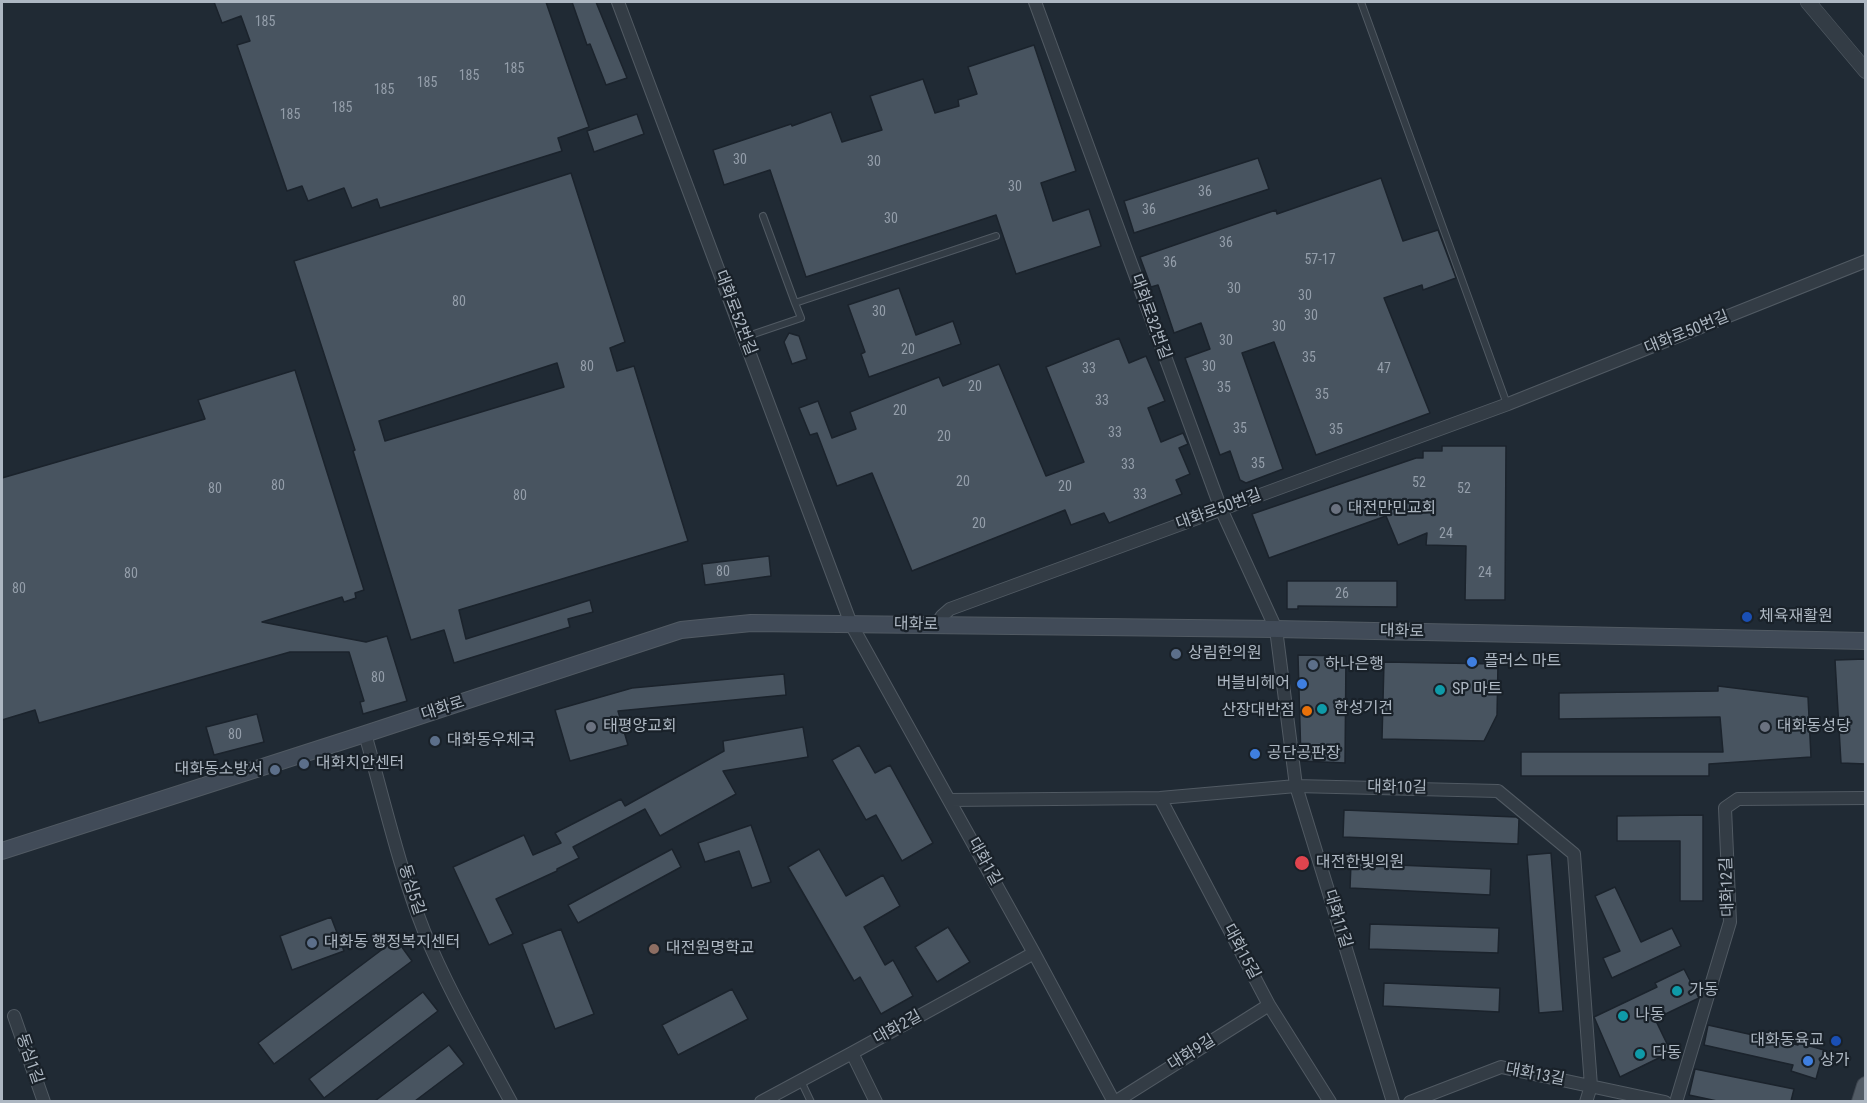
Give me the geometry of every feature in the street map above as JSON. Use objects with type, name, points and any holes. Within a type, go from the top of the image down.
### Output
[{"type":"main road","name":"대화로","points":[[2,850],[681,630],[751,623],[1276,629],[1866,641]]},
{"type":"main road","points":[[1861,1101],[1866,1086]]},
{"type":"street","name":"대화로52번길","points":[[618,2],[851,624]]},
{"type":"street","name":"대화로32번길","points":[[1035,2],[1221,509],[1276,629]]},
{"type":"street","points":[[1808,2],[1866,71]]},
{"type":"street","name":"대화로50번길","points":[[936,626],[950,609],[1508,404],[1866,261]]},
{"type":"street","name":"대화1길","points":[[851,624],[1115,1101]]},
{"type":"street","name":"대화11길","points":[[1276,629],[1296,786],[1393,1101]]},
{"type":"street","name":"동심5길","points":[[365,734],[411,896],[425,933],[459,1004],[511,1101]]},
{"type":"street","name":"대화10길","points":[[950,800],[1160,798],[1296,786],[1498,791],[1574,854],[1591,1086],[1586,1101]]},
{"type":"street","name":"대화15길","points":[[1160,798],[1269,1005],[1330,1101]]},
{"type":"street","name":"대화12길","points":[[1676,1101],[1730,922],[1725,808],[1737,799],[1866,798]]},
{"type":"street","name":"대화2길","points":[[761,1101],[1034,953]]},
{"type":"street","name":"대화9길","points":[[1115,1101],[1269,1005]]},
{"type":"street","name":"동심1길","points":[[14,1016],[44,1101]]},
{"type":"street","points":[[852,1053],[876,1101]]},
{"type":"street","name":"대화13길","points":[[1410,1101],[1501,1067],[1665,1101]]},
{"type":"lane","points":[[1361,2],[1508,404]]},
{"type":"lane","points":[[745,337],[801,318],[763,216]]},
{"type":"lane","points":[[795,303],[996,236]]},
{"type":"lane","points":[[801,1080],[811,1101]]},
{"type":"building","points":[[214,2],[546,2],[589,127],[558,138],[562,151],[380,208],[377,199],[352,208],[344,188],[308,201],[302,186],[287,191],[237,45],[250,41],[241,16],[222,23]]},
{"type":"building","points":[[572,2],[596,2],[627,78],[606,85],[590,44],[587,45]]},
{"type":"building","points":[[1034,45],[1076,171],[1041,183],[1053,221],[1089,209],[1101,246],[1016,274],[996,215],[806,277],[770,170],[724,185],[713,150],[831,112],[842,142],[882,130],[870,96],[923,79],[935,113],[959,106],[958,100],[977,94],[968,67]]},
{"type":"building","points":[[637,114],[644,134],[594,152],[587,131]]},
{"type":"building","points":[[1258,158],[1269,189],[1134,233],[1124,201]]},
{"type":"building","points":[[571,173],[625,342],[610,348],[617,371],[634,366],[688,541],[459,610],[466,639],[590,600],[593,612],[568,619],[570,627],[454,663],[444,630],[411,640],[353,451],[355,450],[294,261]],"holes":[[[557,363],[564,387],[385,441],[379,421]]]},
{"type":"building","points":[[1381,178],[1403,241],[1438,230],[1456,278],[1423,290],[1422,285],[1384,298],[1430,413],[1316,455],[1274,342],[1242,353],[1283,469],[1246,483],[1240,480],[1230,451],[1220,455],[1185,358],[1210,349],[1201,323],[1174,333],[1158,285],[1151,287],[1140,257],[1276,210],[1277,214]]},
{"type":"building","points":[[899,288],[916,335],[953,321],[961,344],[869,377],[861,354],[865,352],[848,305]]},
{"type":"building","points":[[789,333],[799,336],[807,359],[792,364],[784,342]]},
{"type":"building","points":[[1119,338],[1129,363],[1146,356],[1165,401],[1148,408],[1161,442],[1183,433],[1188,444],[1179,448],[1190,474],[1176,480],[1182,494],[1109,523],[1104,513],[1071,525],[1065,510],[912,571],[872,473],[837,486],[817,433],[810,435],[799,408],[818,401],[832,438],[856,429],[850,412],[939,377],[943,386],[999,364],[1046,476],[1084,462],[1046,367]]},
{"type":"building","points":[[295,370],[364,590],[355,593],[356,598],[344,602],[342,597],[262,622],[366,642],[387,636],[407,701],[363,714],[360,702],[364,701],[349,652],[290,652],[39,723],[35,710],[2,720],[2,478],[205,419],[198,400]]},
{"type":"building","points":[[1442,446],[1506,446],[1505,600],[1465,600],[1466,546],[1426,545],[1427,533],[1398,545],[1386,516],[1269,558],[1252,514],[1416,458],[1423,458],[1423,451],[1442,451]]},
{"type":"building","points":[[769,556],[771,576],[705,585],[702,564]]},
{"type":"building","points":[[1287,581],[1397,581],[1397,607],[1298,606],[1298,609],[1287,609]]},
{"type":"building","name":"한성기건","points":[[1298,655],[1346,656],[1345,763],[1301,761]]},
{"type":"building","points":[[1866,659],[1866,764],[1841,763],[1835,660]]},
{"type":"building","name":"SP 마트","points":[[1384,662],[1498,664],[1497,715],[1484,741],[1382,739]]},
{"type":"building","points":[[784,674],[786,695],[618,711],[628,745],[570,761],[555,710],[632,688]]},
{"type":"building","points":[[1718,686],[1808,697],[1811,757],[1709,764],[1709,776],[1521,776],[1521,752],[1723,752],[1720,717],[1559,719],[1559,693],[1718,691]]},
{"type":"building","points":[[257,714],[264,742],[214,755],[206,727]]},
{"type":"building","points":[[803,727],[808,757],[723,771],[736,794],[660,836],[645,809],[573,847],[579,858],[557,871],[496,899],[513,934],[489,945],[453,867],[524,835],[533,855],[561,843],[555,833],[621,799],[625,806],[724,751],[723,741]]},
{"type":"building","points":[[859,745],[875,773],[890,765],[933,843],[902,861],[876,815],[866,820],[832,760]]},
{"type":"building","points":[[1344,810],[1516,817],[1519,819],[1518,844],[1343,837]]},
{"type":"building","points":[[1703,815],[1703,901],[1680,901],[1680,841],[1617,841],[1617,816]]},
{"type":"building","points":[[751,825],[771,882],[752,888],[739,851],[705,862],[698,843]]},
{"type":"building","points":[[672,849],[681,867],[578,923],[568,905]]},
{"type":"building","points":[[819,849],[846,896],[883,875],[900,906],[864,927],[885,965],[893,960],[913,996],[881,1014],[860,977],[854,981],[788,867]]},
{"type":"building","points":[[1551,853],[1563,1011],[1539,1013],[1527,855]]},
{"type":"building","points":[[1351,863],[1491,869],[1490,895],[1350,888]]},
{"type":"building","points":[[1615,887],[1641,942],[1672,928],[1681,946],[1612,978],[1603,958],[1620,951],[1595,896]]},
{"type":"building","name":"대화동 행정복지센터","points":[[331,917],[344,951],[292,970],[280,936]]},
{"type":"building","points":[[1370,924],[1499,928],[1498,953],[1369,949]]},
{"type":"building","points":[[948,927],[970,962],[937,982],[915,947]]},
{"type":"building","points":[[561,929],[594,1014],[555,1029],[522,944]]},
{"type":"building","points":[[396,939],[412,961],[274,1064],[258,1043]]},
{"type":"building","points":[[1684,969],[1699,998],[1655,1019],[1671,1052],[1620,1077],[1594,1017],[1657,987],[1655,983]]},
{"type":"building","points":[[1384,983],[1500,988],[1499,1012],[1383,1006]]},
{"type":"building","points":[[732,989],[748,1019],[678,1055],[662,1025]]},
{"type":"building","points":[[423,992],[438,1011],[324,1098],[309,1079]]},
{"type":"building","points":[[1708,1025],[1824,1050],[1816,1079],[1791,1071],[1793,1065],[1704,1045]]},
{"type":"building","points":[[449,1045],[464,1064],[415,1101],[375,1101]]},
{"type":"building","points":[[1695,1069],[1794,1089],[1791,1101],[1717,1101],[1689,1095]]},
{"type":"place","name":"대전만민교회","points":[[1336,509]]},
{"type":"place","name":"체육재활원","points":[[1747,617]]},
{"type":"place","name":"상림한의원","points":[[1176,654]]},
{"type":"place","name":"플러스 마트","points":[[1472,662]]},
{"type":"place","name":"하나은행","points":[[1313,665]]},
{"type":"place","name":"버블비헤어","points":[[1302,684]]},
{"type":"place","name":"SP 마트","points":[[1440,690]]},
{"type":"place","name":"한성기건","points":[[1322,709]]},
{"type":"place","name":"산장대반점","points":[[1307,711]]},
{"type":"place","name":"태평양교회","points":[[591,727]]},
{"type":"place","name":"대화동성당","points":[[1765,727]]},
{"type":"place","name":"대화동우체국","points":[[435,741]]},
{"type":"place","name":"공단공판장","points":[[1255,754]]},
{"type":"place","name":"대화치안센터","points":[[304,764]]},
{"type":"place","name":"대화동소방서","points":[[275,770]]},
{"type":"place","name":"대전한빛의원","points":[[1302,863]]},
{"type":"place","name":"대화동 행정복지센터","points":[[312,943]]},
{"type":"place","name":"대전원명학교","points":[[654,949]]},
{"type":"place","name":"가동","points":[[1677,991]]},
{"type":"place","name":"나동","points":[[1623,1016]]},
{"type":"place","name":"대화동육교","points":[[1836,1041]]},
{"type":"place","name":"다동","points":[[1640,1054]]},
{"type":"place","name":"상가","points":[[1808,1061]]}]
